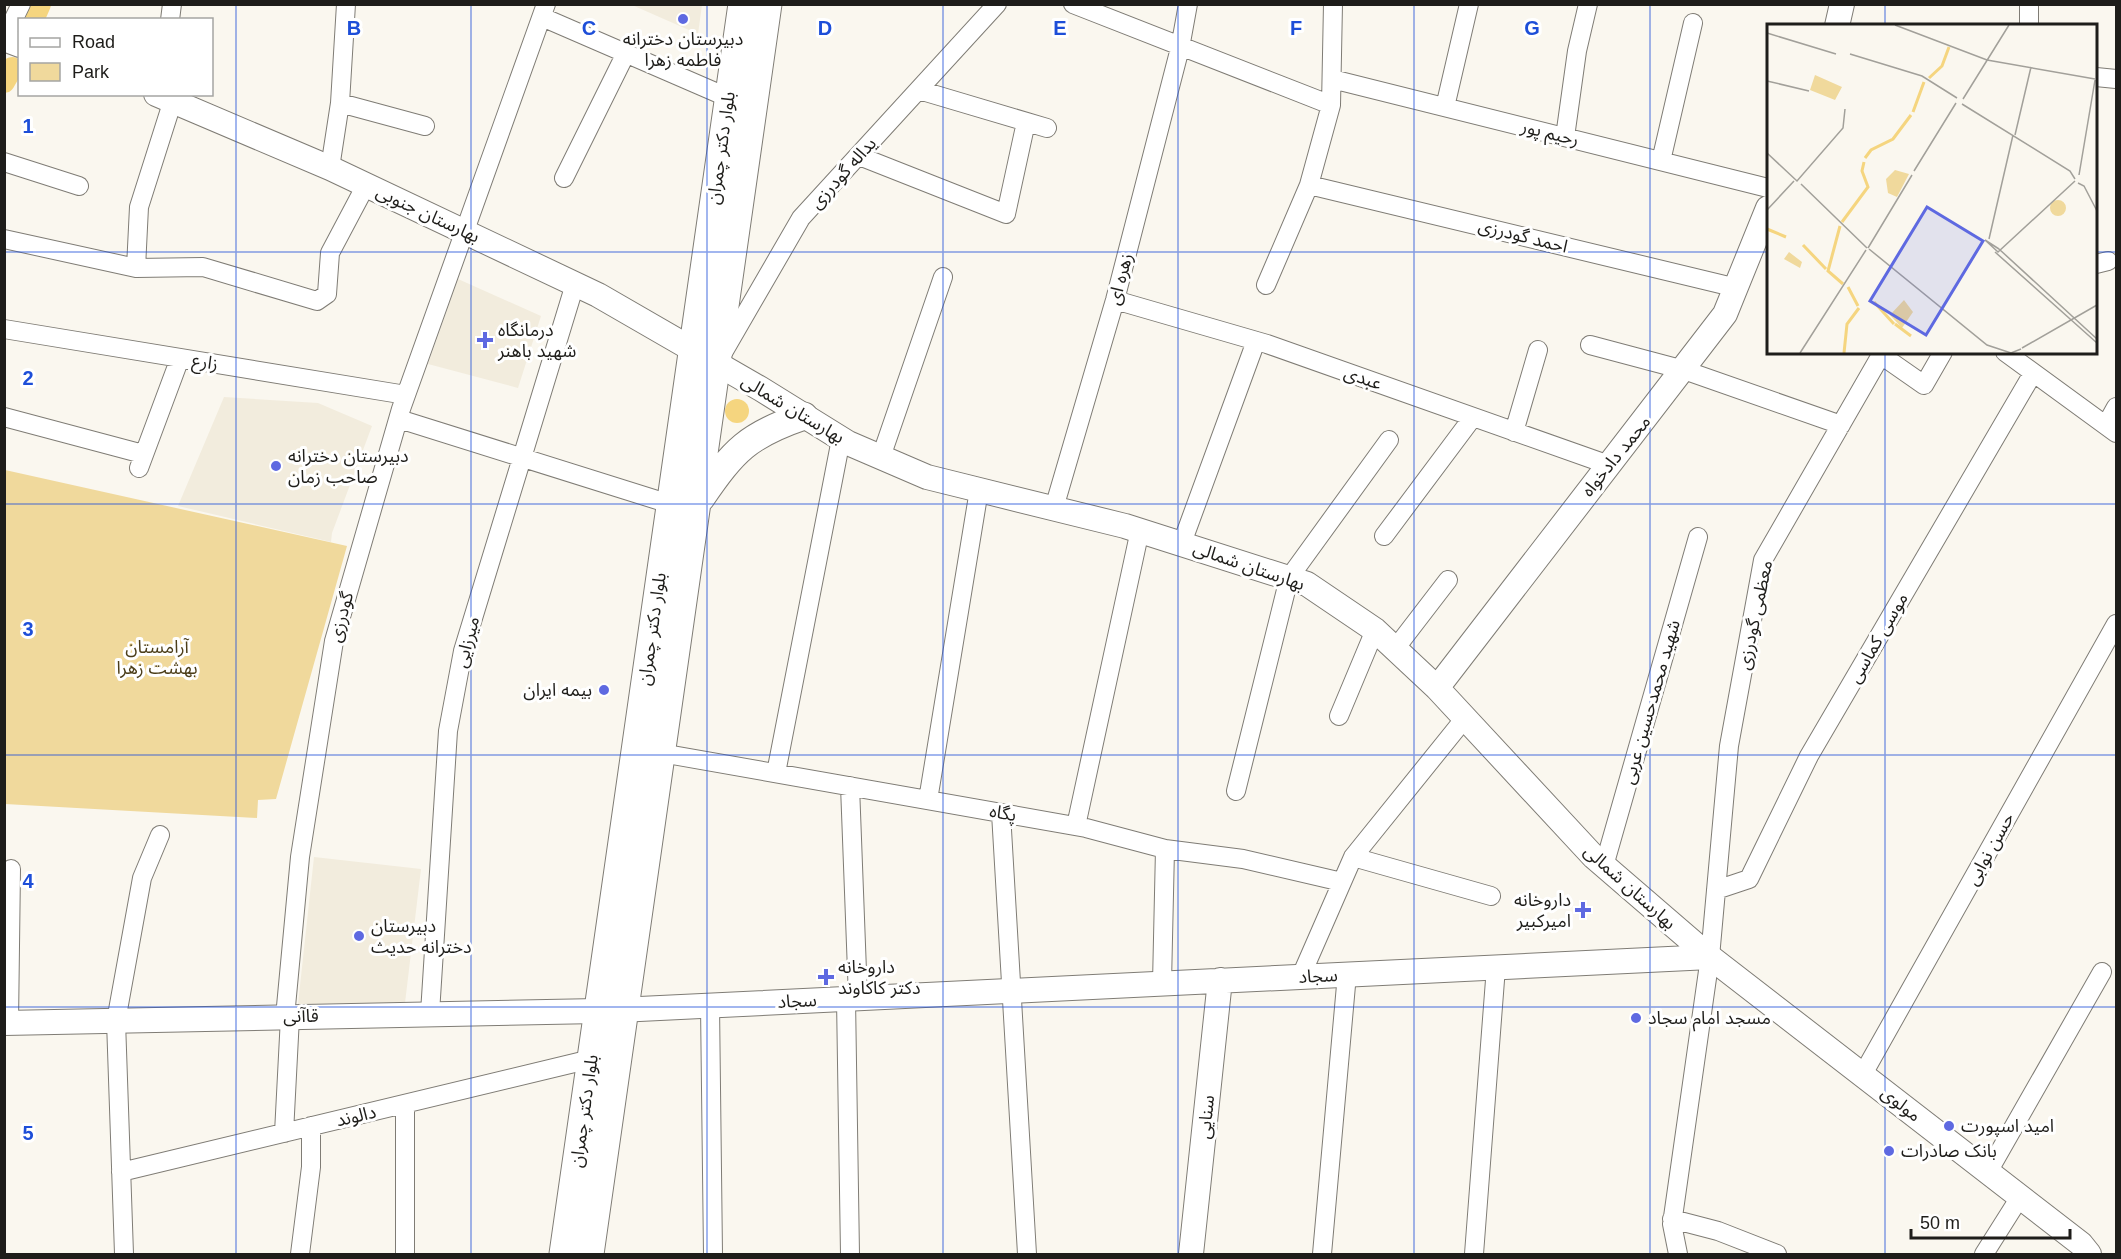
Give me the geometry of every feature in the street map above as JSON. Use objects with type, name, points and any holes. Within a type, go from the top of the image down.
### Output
[{"type":"main road","name":"بلوار دکتر چمران","points":[[563,1254],[742,4]]},
{"type":"main road","name":"بلوار دکتر چمران","points":[[590,1254],[768,4]]},
{"type":"main road","points":[[697,504],[729,457],[752,437],[804,416]]},
{"type":"street","points":[[4,39],[21,4]]},
{"type":"street","points":[[330,168],[340,103],[346,4]]},
{"type":"street","name":"یداله گودرزی","points":[[717,363],[801,218],[997,4]]},
{"type":"street","points":[[1073,4],[1180,48],[1331,105]]},
{"type":"street","name":"زهره ای","points":[[1054,508],[1115,300],[1180,48],[1188,4]]},
{"type":"street","points":[[1266,285],[1309,185],[1331,105],[1333,4]]},
{"type":"street","points":[[1445,107],[1469,4]]},
{"type":"street","points":[[1564,137],[1577,51],[1588,4]]},
{"type":"street","points":[[1837,24],[1842,4]]},
{"type":"street","points":[[2029,4],[2029,24]]},
{"type":"street","points":[[544,11],[626,53],[729,98]]},
{"type":"street","name":"گودرزی","points":[[284,1133],[287,1017],[300,857],[334,640],[406,396],[544,11]]},
{"type":"street","points":[[1661,161],[1693,22]]},
{"type":"street","points":[[564,178],[626,53]]},
{"type":"street","points":[[2097,78],[2116,79]]},
{"type":"street","name":"رحیم پور","points":[[1332,79],[1767,188]]},
{"type":"street","points":[[919,90],[1047,128]]},
{"type":"street","points":[[136,268],[139,207],[161,96]]},
{"type":"street","name":"بهارستان جنوبی","points":[[161,96],[330,168],[575,284],[692,349]]},
{"type":"street","points":[[340,103],[425,126]]},
{"type":"street","points":[[858,156],[1006,214],[1026,122]]},
{"type":"street","points":[[4,162],[79,186]]},
{"type":"street","points":[[4,239],[136,268],[203,267],[317,301],[327,294],[330,253],[366,185]]},
{"type":"street","name":"احمد گودرزی","points":[[1309,185],[1737,288]]},
{"type":"street","name":"محمد دادخواه","points":[[1437,688],[1725,315],[1767,211]]},
{"type":"street","points":[[881,457],[943,277]]},
{"type":"street","name":"میرزایی","points":[[430,1013],[448,731],[463,651],[575,284]]},
{"type":"street","name":"عبدی","points":[[1115,300],[1256,341],[1609,465]]},
{"type":"street","name":"زارع","points":[[4,329],[406,396]]},
{"type":"street","points":[[1182,543],[1256,341]]},
{"type":"street","points":[[1590,345],[1684,370],[1841,425]]},
{"type":"street","name":"بهارستان شمالی","points":[[692,349],[841,439],[927,477],[1140,530],[1307,584],[1375,630],[1395,648],[1437,688],[1604,866],[1710,957]]},
{"type":"street","points":[[1514,432],[1538,350]]},
{"type":"street","name":"معظمی گودرزی","points":[[1710,957],[1729,746],[1763,560],[1881,355],[1924,385],[1942,354]]},
{"type":"street","points":[[2008,354],[2111,429],[2116,407]]},
{"type":"street","points":[[4,417],[141,461],[180,358]]},
{"type":"street","name":"موسی کماسی","points":[[1716,890],[1749,879],[1809,756],[2034,373]]},
{"type":"street","points":[[1384,536],[1473,417]]},
{"type":"street","points":[[399,420],[670,504]]},
{"type":"street","points":[[776,773],[841,439]]},
{"type":"street","points":[[1236,791],[1289,578],[1389,440]]},
{"type":"street","points":[[928,800],[979,490]]},
{"type":"street","points":[[1076,826],[1140,530]]},
{"type":"street","name":"شهید محمدحسین عربی","points":[[1604,866],[1698,537]]},
{"type":"street","points":[[1395,648],[1448,580]]},
{"type":"street","name":"حسن نوابی","points":[[1863,1074],[2116,624]]},
{"type":"street","points":[[1339,716],[1375,630]]},
{"type":"street","points":[[1301,976],[1353,857],[1464,718]]},
{"type":"street","name":"پگاه","points":[[661,753],[1076,826],[1165,849],[1243,859],[1342,882]]},
{"type":"street","points":[[850,786],[852,998],[850,1254]]},
{"type":"street","points":[[1001,813],[1027,1254]]},
{"type":"street","points":[[124,1254],[116,1021],[142,878],[160,835]]},
{"type":"street","points":[[1162,983],[1165,849]]},
{"type":"street","points":[[1353,857],[1491,897]]},
{"type":"street","points":[[7,1023],[11,869]]},
{"type":"street","points":[[1678,1254],[1672,1219],[1710,957]]},
{"type":"street","name":"سجاد","points":[[598,1011],[1710,957]]},
{"type":"street","name":"مولوی","points":[[1710,957],[2081,1244],[2089,1254]]},
{"type":"street","points":[[1474,1254],[1496,967]]},
{"type":"street","points":[[1988,1172],[2102,972]]},
{"type":"street","points":[[1322,1254],[1347,974]]},
{"type":"street","name":"سنایی","points":[[1191,1254],[1220,980]]},
{"type":"street","points":[[710,1005],[713,1254]]},
{"type":"street","name":"قاآنی","points":[[7,1023],[598,1011]]},
{"type":"street","name":"دالوند","points":[[121,1172],[591,1059]]},
{"type":"street","points":[[405,1104],[405,1254]]},
{"type":"street","points":[[300,1254],[311,1167],[311,1126]]},
{"type":"street","points":[[1984,1254],[2020,1197]]},
{"type":"street","points":[[1672,1219],[1727,1235],[1776,1254]]},
{"type":"shaded area","name":"دبیرستان دخترانه فاطمه زهرا","points":[[632,5],[702,5],[698,34]]},
{"type":"shaded area","name":"درمانگاه شهید باهنر","points":[[458,279],[541,316],[518,388],[428,364]]},
{"type":"shaded area","name":"دبیرستان دخترانه صاحب زمان","points":[[224,397],[318,403],[372,426],[332,533],[331,542],[178,506]]},
{"type":"shaded area","points":[[737,399],[745,403],[749,411],[745,419],[737,423],[729,419],[725,411],[729,403]]},
{"type":"shaded area","name":"دبیرستان دخترانه حدیث","points":[[314,857],[421,869],[405,1003],[298,1004]]},
{"type":"green space","name":"آرامستان بهشت زهرا","points":[[5,470],[347,546],[276,799],[258,800],[257,818],[5,804]]},
{"type":"waterway","points":[[34,18],[40,4]]},
{"type":"waterway","points":[[4,82],[12,68]]},
{"type":"place","name":"دبیرستان دخترانه فاطمه زهرا","points":[[683,19]]},
{"type":"place","name":"درمانگاه شهید باهنر","points":[[485,340]]},
{"type":"place","name":"دبیرستان دخترانه صاحب زمان","points":[[276,466]]},
{"type":"place","name":"بیمه ایران","points":[[604,690]]},
{"type":"place","name":"داروخانه امیرکبیر","points":[[1583,910]]},
{"type":"place","name":"دبیرستان دخترانه حدیث","points":[[359,936]]},
{"type":"place","name":"داروخانه دکتر کاکاوند","points":[[826,977]]},
{"type":"place","name":"مسجد امام سجاد","points":[[1636,1018]]},
{"type":"place","name":"امید اسپورت","points":[[1949,1126]]},
{"type":"place","name":"بانک صادرات","points":[[1889,1151]]}]
